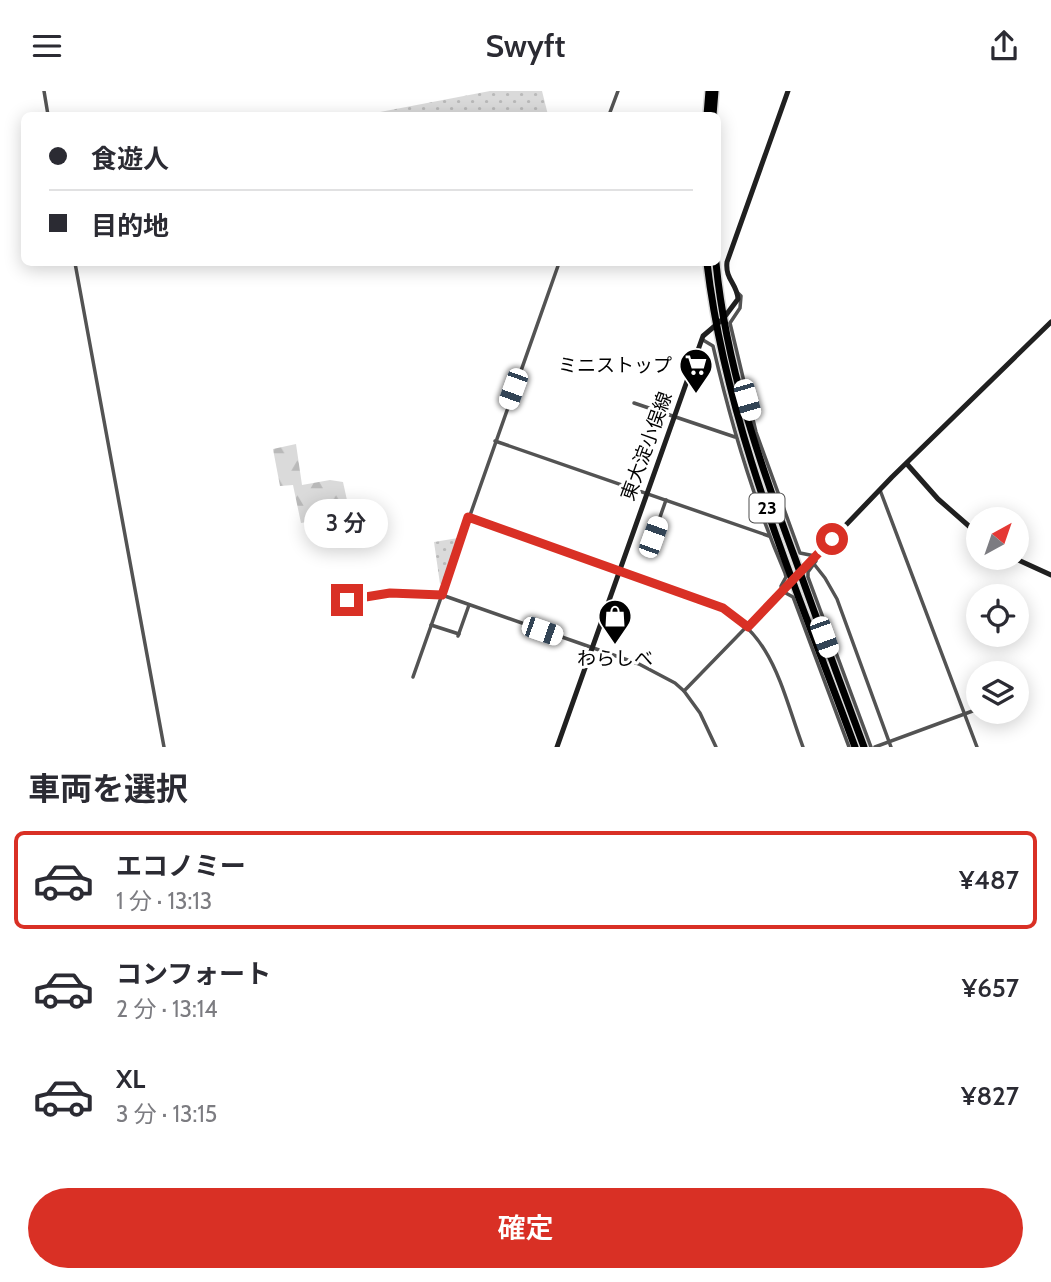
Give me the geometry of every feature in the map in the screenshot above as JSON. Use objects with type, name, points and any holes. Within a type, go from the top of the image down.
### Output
[{"type":"highway","points":[[706,112],[709,91]]},
{"type":"highway","points":[[713,112],[715,91]]},
{"type":"highway","name":"23","points":[[707,266],[716,326],[738,421],[855,747]]},
{"type":"highway","name":"23","points":[[716,266],[723,319],[746,417],[864,747]]},
{"type":"main road","points":[[738,293],[727,276],[727,262],[788,91]]},
{"type":"main road","name":"東大淀小俣線","points":[[557,747],[701,340],[736,304],[738,293]]},
{"type":"main road","points":[[793,579],[1051,322]]},
{"type":"main road","points":[[906,464],[938,499],[966,524]]},
{"type":"main road","points":[[1029,565],[1051,575]]},
{"type":"street","points":[[44,91],[48,112]]},
{"type":"street","points":[[610,112],[618,91]]},
{"type":"street","points":[[76,266],[164,747]]},
{"type":"street","points":[[413,677],[558,266]]},
{"type":"street","points":[[738,293],[741,296],[741,304],[730,323],[757,432],[800,553],[815,556],[808,577],[873,747],[890,744],[965,714]]},
{"type":"street","points":[[701,340],[713,346],[735,437],[769,536],[785,573],[782,591]]},
{"type":"street","points":[[634,403],[735,437]]},
{"type":"street","points":[[495,440],[769,536]]},
{"type":"street","points":[[880,490],[977,747]]},
{"type":"street","points":[[653,537],[666,500]]},
{"type":"street","points":[[468,517],[723,608],[748,627],[767,653],[803,747]]},
{"type":"street","points":[[814,564],[837,599],[890,744]]},
{"type":"street","points":[[684,691],[793,579]]},
{"type":"street","points":[[782,591],[793,597],[849,747]]},
{"type":"street","points":[[330,603],[390,593],[442,595],[658,672],[684,691],[700,713],[716,747]]},
{"type":"street","points":[[431,625],[458,635],[469,605]]},
{"type":"green space","points":[[490,91],[542,91],[547,112],[380,112]]},
{"type":"green space","points":[[296,444],[302,485],[330,480],[343,482],[350,514],[301,523],[293,485],[280,486],[273,449]]},
{"type":"green space","points":[[458,538],[443,583],[440,584],[434,542]]},
{"type":"place","name":"ミニストップ","points":[[696,395]]},
{"type":"place","name":"わらしべ","points":[[615,646]]},
{"type":"route","points":[[347,600],[390,593],[442,595],[468,517],[723,608],[748,627],[832,539]]}]
